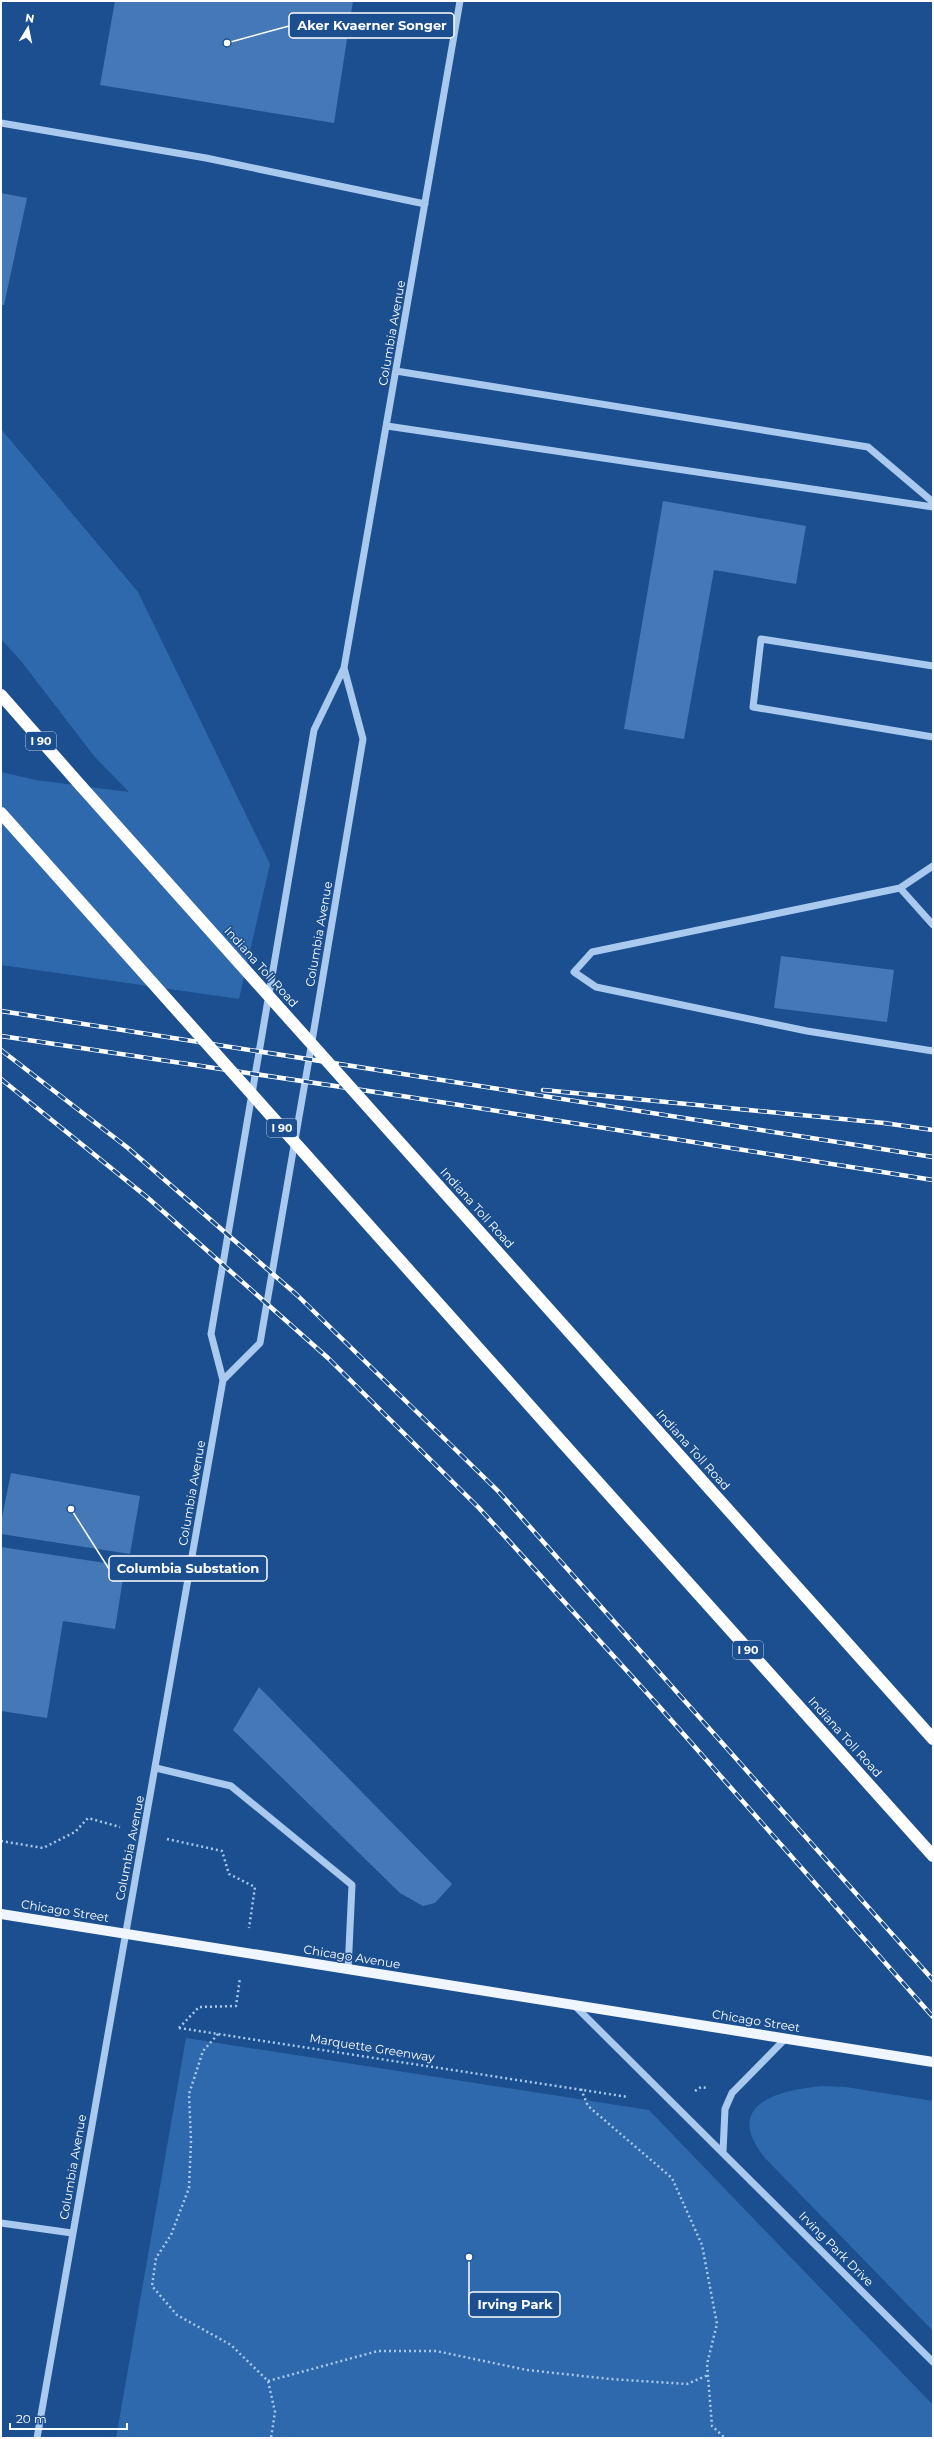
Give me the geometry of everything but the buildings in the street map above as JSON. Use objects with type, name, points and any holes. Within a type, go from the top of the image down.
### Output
[{"type":"highway","name":"Indiana Toll Road","points":[[1,695],[933,1740]]},
{"type":"highway","name":"Indiana Toll Road","points":[[1,813],[563,1444],[933,1856]]},
{"type":"main road","name":"Chicago Street","points":[[1,1914],[125,1934]]},
{"type":"main road","name":"Chicago Avenue","points":[[125,1934],[575,2006]]},
{"type":"main road","name":"Chicago Street","points":[[575,2006],[933,2062]]},
{"type":"street","name":"Columbia Avenue","points":[[37,2438],[223,1380],[211,1334],[314,730],[344,668],[460,1]]},
{"type":"street","points":[[1,123],[206,158],[425,204]]},
{"type":"street","points":[[396,371],[868,446],[933,502]]},
{"type":"street","points":[[387,426],[933,507]]},
{"type":"street","points":[[933,666],[761,639],[753,707],[933,738]]},
{"type":"street","name":"Columbia Avenue","points":[[223,1380],[260,1343],[309,1059],[363,739],[344,668]]},
{"type":"street","points":[[933,866],[900,888],[592,952],[574,972],[596,987],[807,1031],[933,1050]]},
{"type":"street","points":[[900,888],[933,925]]},
{"type":"street","points":[[156,1768],[231,1786],[352,1885],[348,1970]]},
{"type":"street","name":"Irving Park Drive","points":[[575,2006],[933,2362]]},
{"type":"street","points":[[723,2152],[725,2109],[732,2093],[786,2039]]},
{"type":"street","points":[[1,2223],[72,2233]]},
{"type":"path","points":[[1,1841],[43,1848],[75,1832],[88,1818]]},
{"type":"path","points":[[222,1851],[229,1874],[255,1887]]},
{"type":"path","name":"Marquette Greenway","points":[[236,2006],[200,2008],[179,2028],[628,2097]]},
{"type":"path","points":[[218,2034],[203,2052],[189,2094],[191,2141],[189,2188],[171,2235],[156,2258],[152,2286],[177,2315],[231,2345],[268,2381],[275,2412],[271,2438]]},
{"type":"path","points":[[691,2094],[701,2087],[712,2089]]},
{"type":"path","points":[[581,2089],[588,2106],[672,2178],[702,2245],[716,2324],[707,2364],[712,2426],[725,2438]]},
{"type":"path","points":[[268,2381],[378,2351],[436,2351],[527,2370],[610,2379],[687,2384],[708,2375]]},
{"type":"shaded area","points":[[1,429],[138,592],[270,864],[239,999],[1,965],[1,772],[36,780],[129,792],[94,756],[21,661],[1,639]]},
{"type":"shaded area","points":[[186,2038],[649,2110],[933,2405],[933,2438],[116,2438]]},
{"type":"shaded area","points":[[823,2086],[846,2087],[933,2101],[933,2331],[764,2157],[753,2139],[749,2124],[753,2112],[762,2103],[774,2096],[790,2091]]},
{"type":"railway","points":[[1,1011],[933,1157]]},
{"type":"railway","points":[[1,1036],[415,1098],[933,1180]]},
{"type":"railway","points":[[1,1050],[128,1148],[297,1295],[498,1491],[933,1980]]},
{"type":"railway","points":[[1,1079],[148,1198],[328,1358],[479,1508],[657,1704],[933,2017]]},
{"type":"railway","points":[[543,1090],[884,1123],[933,1130]]},
{"type":"place","name":"Aker Kvaerner Songer","points":[[227,43]]},
{"type":"place","name":"Columbia Substation","points":[[71,1509]]},
{"type":"place","name":"Irving Park","points":[[469,2257]]}]
